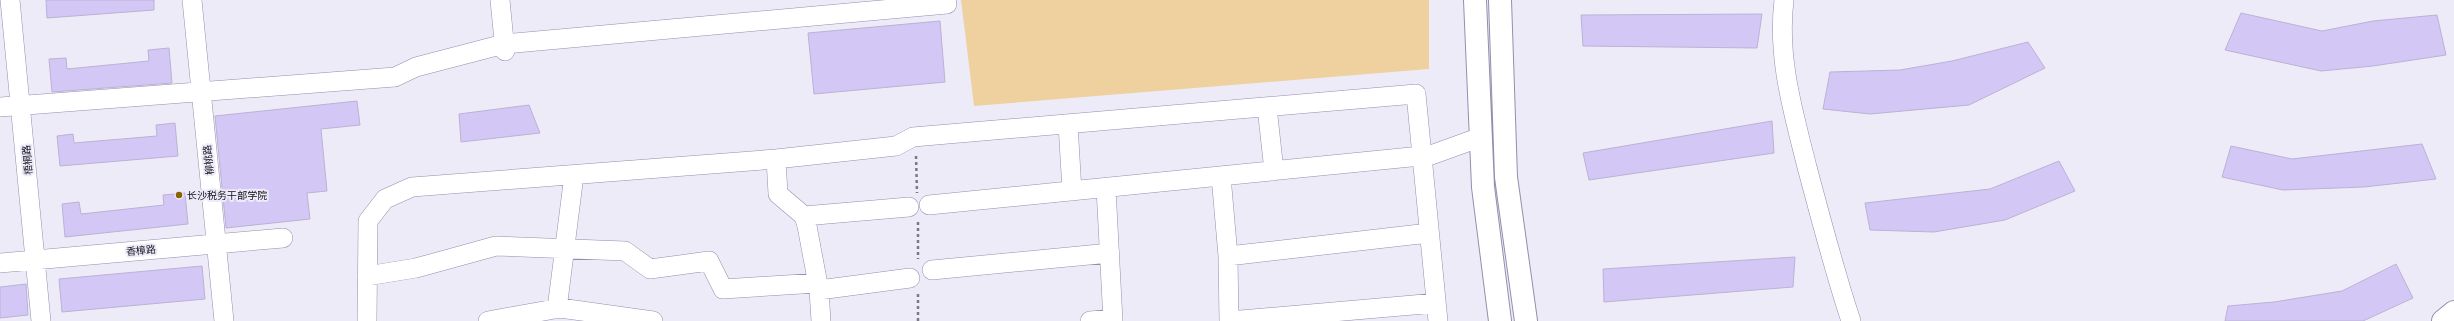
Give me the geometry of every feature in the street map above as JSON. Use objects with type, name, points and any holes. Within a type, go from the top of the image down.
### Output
[{"type":"main road","points":[[1475,0],[1484,187],[1500,321]]},
{"type":"main road","points":[[1500,0],[1506,177],[1526,321]]},
{"type":"main road","points":[[2443,321],[2454,312]]},
{"type":"street","name":"梧桐路","points":[[10,0],[22,106],[35,260],[42,321]]},
{"type":"street","name":"柳桃路","points":[[192,0],[224,321]]},
{"type":"street","points":[[500,0],[504,47]]},
{"type":"street","points":[[0,107],[396,77],[416,67],[504,47],[947,4],[946,0]]},
{"type":"street","points":[[1784,0],[1782,14],[1785,79],[1832,264],[1851,321]]},
{"type":"street","points":[[366,321],[368,221],[386,199],[412,187],[776,160],[896,146],[916,137],[1416,94],[1437,312],[1229,321],[1228,256],[1221,176]]},
{"type":"street","points":[[1267,107],[1274,171]]},
{"type":"street","points":[[1068,124],[1072,191]]},
{"type":"street","points":[[804,216],[1106,188],[1431,155],[1481,137]]},
{"type":"street","points":[[776,160],[778,194],[804,216],[818,286],[821,321]]},
{"type":"street","points":[[556,309],[574,175]]},
{"type":"street","points":[[1090,321],[1113,320],[1106,188]]},
{"type":"street","points":[[1228,256],[1429,233]]},
{"type":"street","name":"香樟路","points":[[0,263],[282,238]]},
{"type":"street","points":[[367,276],[416,268],[496,246],[625,251],[650,269],[709,260],[723,289],[818,286],[1110,253]]},
{"type":"street","points":[[488,321],[556,309],[653,321]]},
{"type":"path","points":[[916,137],[919,206],[918,321]]},
{"type":"shaded area","points":[[961,0],[1429,0],[1429,69],[974,106]]},
{"type":"building","points":[[46,0],[154,0],[154,10],[47,18]]},
{"type":"building","points":[[2241,13],[2322,31],[2373,21],[2437,15],[2446,55],[2373,66],[2321,71],[2225,50]]},
{"type":"building","points":[[1762,14],[1757,48],[1583,46],[1581,15]]},
{"type":"building","points":[[940,21],[945,82],[814,94],[808,33]]},
{"type":"building","points":[[2028,42],[2045,68],[1969,105],[1870,114],[1823,109],[1830,72],[1900,70],[1952,61]]},
{"type":"building","points":[[169,48],[172,83],[52,92],[49,59],[66,58],[67,69],[149,61],[148,50]]},
{"type":"building","points":[[357,101],[360,125],[321,129],[327,191],[307,193],[310,219],[226,228],[215,116]]},
{"type":"building","points":[[529,105],[540,133],[461,142],[459,114]]},
{"type":"building","points":[[1772,121],[1774,153],[1589,180],[1583,153]]},
{"type":"building","points":[[175,123],[178,156],[60,166],[57,136],[73,134],[74,143],[157,136],[156,125]]},
{"type":"building","points":[[2422,144],[2436,179],[2364,187],[2283,190],[2222,177],[2231,146],[2292,159]]},
{"type":"building","points":[[2059,161],[2075,191],[2005,220],[1934,232],[1870,230],[1865,203],[1990,189]]},
{"type":"building","points":[[185,193],[188,224],[65,237],[62,204],[79,202],[81,214],[164,205],[163,195]]},
{"type":"building","points":[[1795,257],[1793,287],[1604,302],[1603,269]]},
{"type":"building","points":[[2396,264],[2413,298],[2363,321],[2225,321],[2228,306],[2274,302],[2342,291]]},
{"type":"building","points":[[202,266],[205,299],[62,312],[59,279]]},
{"type":"building","points":[[26,284],[28,315],[0,318],[0,287]]},
{"type":"place","name":"长沙税务干部学院","points":[[179,195]]}]
